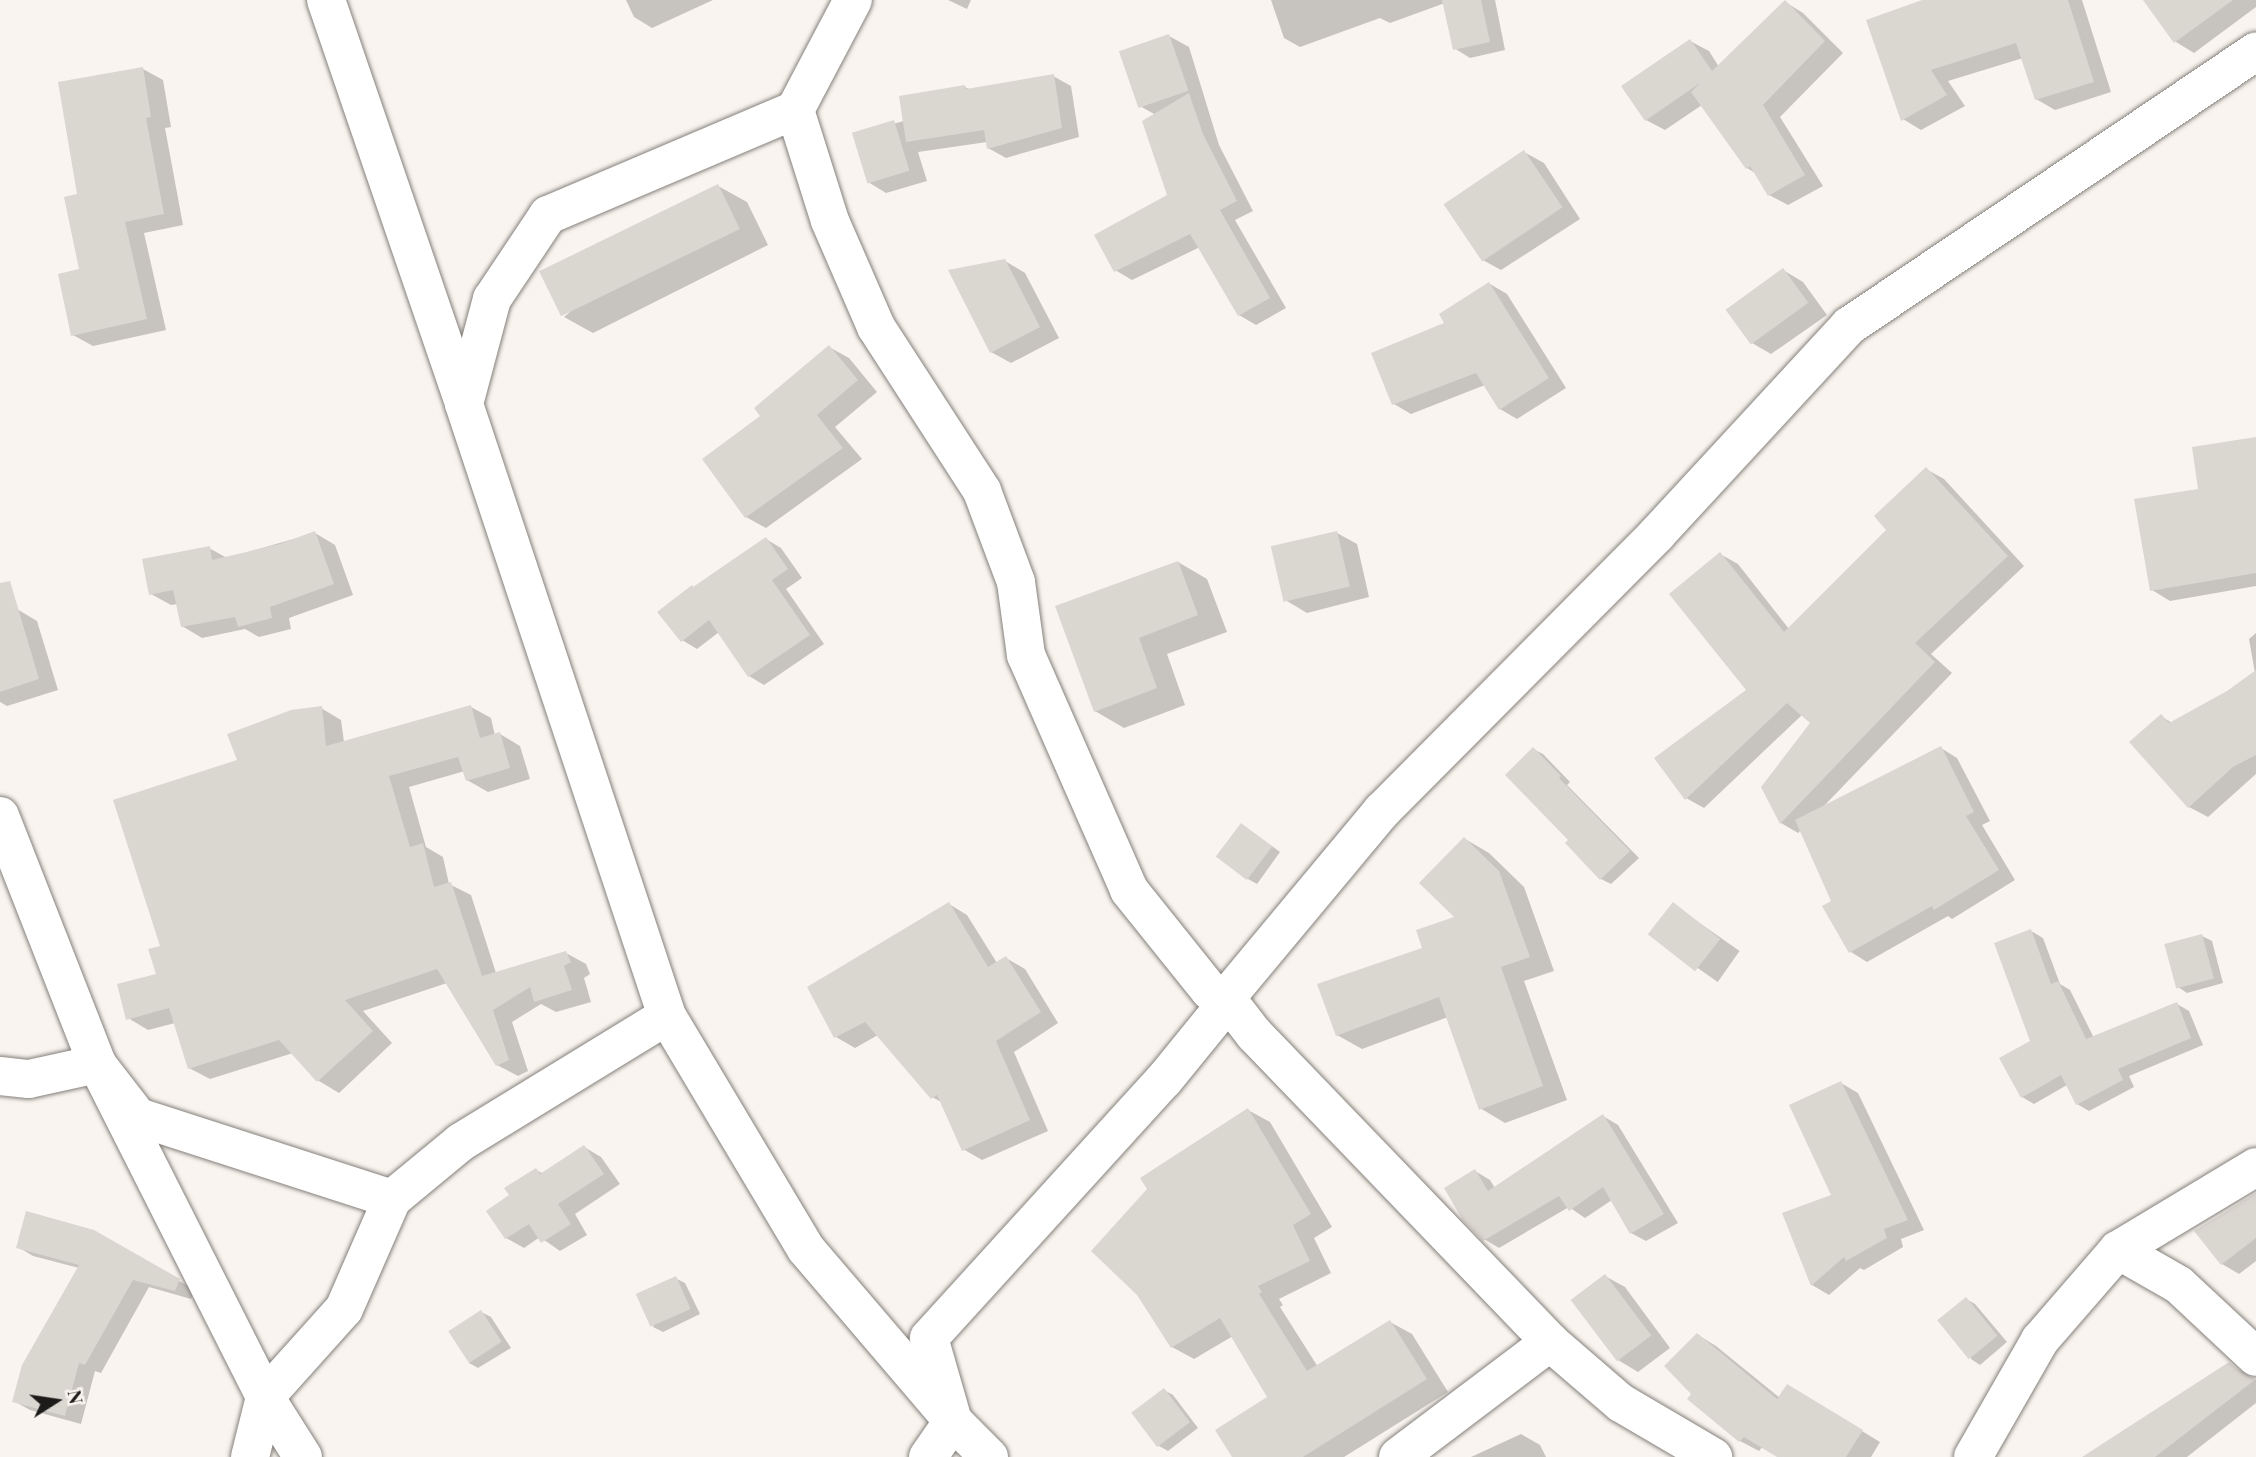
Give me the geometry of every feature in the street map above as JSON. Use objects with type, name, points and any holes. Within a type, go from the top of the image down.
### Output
[{"type":"street","points":[[326,0],[464,404],[667,1016],[806,1250],[953,1420],[989,1457]]},
{"type":"street","points":[[464,404],[492,299],[548,215],[795,110],[853,0]]},
{"type":"street","points":[[953,1420],[929,1338],[1164,1080],[1220,1011],[1226,998],[1382,811],[1657,534],[1849,326],[2256,51]]},
{"type":"street","points":[[795,110],[830,221],[876,327],[982,491],[1016,582],[1026,655],[1129,890],[1210,991],[1226,998],[1263,1044],[1550,1342],[1621,1403],[1713,1457]]},
{"type":"street","points":[[0,816],[97,1064],[265,1397],[303,1457]]},
{"type":"street","points":[[250,1457],[265,1397],[344,1309],[392,1199],[461,1142],[667,1016]]},
{"type":"street","points":[[97,1064],[138,1117],[392,1199]]},
{"type":"street","points":[[0,1076],[29,1079],[97,1064]]},
{"type":"street","points":[[1973,1457],[2040,1340],[2118,1250],[2256,1167]]},
{"type":"street","points":[[2118,1250],[2179,1285],[2256,1357]]},
{"type":"street","points":[[1398,1457],[1550,1342]]},
{"type":"street","points":[[928,1457],[953,1420]]},
{"type":"building","points":[[1442,0],[1481,0],[1490,42],[1453,50]]},
{"type":"building","points":[[1785,0],[1825,41],[1763,105],[1805,175],[1768,196],[1750,166],[1746,169],[1691,92],[1700,83],[1645,121],[1621,86],[1690,39],[1712,71]]},
{"type":"building","points":[[1922,0],[2068,0],[2094,82],[2035,100],[2016,43],[1931,70],[1947,95],[1901,121],[1866,20]]},
{"type":"building","points":[[2143,0],[2233,0],[2174,43]]},
{"type":"building","points":[[1169,34],[1189,91],[1138,108],[1119,51]]},
{"type":"building","points":[[143,67],[151,117],[146,118],[164,214],[125,222],[147,319],[71,336],[58,274],[79,269],[64,197],[77,194],[58,82]]},
{"type":"building","points":[[1054,74],[1062,128],[987,149],[984,130],[906,142],[899,96],[965,85],[966,89]]},
{"type":"building","points":[[1189,93],[1203,134],[1237,201],[1220,210],[1270,298],[1238,316],[1190,234],[1114,272],[1094,235],[1167,195],[1142,121]]},
{"type":"building","points":[[894,120],[909,171],[867,184],[852,133]]},
{"type":"building","points":[[1524,150],[1563,207],[1482,261],[1444,204]]},
{"type":"building","points":[[718,184],[740,229],[561,316],[539,271]]},
{"type":"building","points":[[1005,259],[1040,327],[990,353],[948,270]]},
{"type":"building","points":[[1783,268],[1808,303],[1751,345],[1726,310]]},
{"type":"building","points":[[1489,282],[1549,378],[1499,410],[1476,373],[1392,405],[1371,353],[1444,323],[1439,314]]},
{"type":"building","points":[[829,345],[858,380],[817,415],[843,448],[745,518],[702,459],[760,416],[754,408]]},
{"type":"building","points":[[2256,437],[2256,573],[2150,591],[2134,499],[2198,489],[2192,447]]},
{"type":"building","points":[[1926,467],[2008,556],[1915,643],[1935,662],[1780,824],[1761,787],[1810,723],[1787,703],[1685,800],[1654,758],[1746,690],[1669,594],[1720,552],[1784,632],[1886,530],[1874,516]]},
{"type":"building","points":[[315,531],[334,584],[270,607],[272,618],[238,627],[235,617],[181,627],[173,590],[149,595],[142,559],[210,546],[212,560],[280,544]]},
{"type":"building","points":[[1337,531],[1350,587],[1284,602],[1271,546]]},
{"type":"building","points":[[766,537],[788,569],[772,580],[810,635],[748,677],[709,620],[681,642],[657,612],[692,585],[693,587]]},
{"type":"building","points":[[1178,561],[1198,615],[1139,638],[1157,688],[1094,712],[1055,606]]},
{"type":"building","points":[[10,581],[39,679],[0,692],[0,583]]},
{"type":"building","points":[[2256,670],[2256,755],[2233,767],[2188,808],[2129,742],[2161,714],[2169,723],[2227,691]]},
{"type":"building","points":[[471,705],[480,738],[500,732],[510,768],[466,781],[458,757],[389,776],[410,847],[423,843],[434,887],[451,882],[482,976],[566,951],[571,962],[564,966],[572,990],[534,1002],[530,987],[493,1010],[509,1060],[496,1066],[437,969],[345,1000],[373,1031],[317,1082],[279,1040],[188,1069],[169,1008],[126,1020],[117,984],[156,974],[148,949],[160,946],[113,800],[237,760],[227,734],[291,710],[322,706],[326,746]]},
{"type":"building","points":[[1941,746],[1974,812],[1966,816],[1999,870],[1934,910],[1932,906],[1849,953],[1822,906],[1831,901],[1795,820]]},
{"type":"building","points":[[1533,747],[1561,776],[1559,778],[1630,851],[1600,880],[1565,843],[1568,840],[1505,775]]},
{"type":"building","points":[[1241,823],[1272,846],[1247,880],[1216,857]]},
{"type":"building","points":[[1464,837],[1499,871],[1530,957],[1501,967],[1543,1086],[1479,1110],[1439,997],[1336,1036],[1317,984],[1422,948],[1416,930],[1454,917],[1419,883]]},
{"type":"building","points":[[949,902],[988,967],[1006,956],[1041,1012],[996,1041],[1030,1120],[962,1151],[937,1095],[931,1099],[865,1022],[834,1038],[807,987]]},
{"type":"building","points":[[1673,902],[1720,939],[1695,971],[1648,934]]},
{"type":"building","points":[[2031,929],[2051,984],[2058,981],[2086,1039],[2177,1002],[2191,1038],[2118,1069],[2123,1080],[2076,1105],[2061,1075],[2021,1098],[1999,1058],[2030,1041],[1994,943]]},
{"type":"building","points":[[2202,934],[2214,978],[2176,989],[2164,944]]},
{"type":"building","points":[[1841,1081],[1908,1220],[1884,1229],[1887,1238],[1846,1261],[1844,1257],[1811,1286],[1782,1213],[1831,1195],[1789,1105]]},
{"type":"building","points":[[1248,1108],[1311,1214],[1293,1225],[1310,1261],[1258,1286],[1262,1292],[1259,1294],[1307,1371],[1390,1320],[1427,1379],[1303,1457],[1232,1457],[1215,1430],[1267,1397],[1220,1318],[1171,1348],[1137,1295],[1091,1251],[1147,1189],[1140,1178]]},
{"type":"building","points":[[1603,1114],[1664,1214],[1630,1234],[1603,1187],[1569,1211],[1559,1196],[1483,1241],[1462,1219],[1444,1188],[1475,1169],[1488,1191]]},
{"type":"building","points":[[584,1145],[604,1174],[558,1204],[571,1224],[541,1243],[529,1224],[505,1239],[486,1211],[509,1195],[504,1188],[536,1168],[540,1174]]},
{"type":"building","points":[[2256,1193],[2256,1238],[2221,1265],[2194,1231]]},
{"type":"building","points":[[26,1211],[94,1230],[180,1279],[175,1291],[133,1280],[85,1365],[79,1363],[65,1416],[12,1402],[22,1365],[79,1265],[16,1248]]},
{"type":"building","points":[[1605,1274],[1651,1335],[1617,1361],[1571,1300]]},
{"type":"building","points":[[676,1276],[691,1309],[650,1327],[636,1294]]},
{"type":"building","points":[[1966,1297],[1997,1336],[1969,1359],[1937,1320]]},
{"type":"building","points":[[481,1310],[502,1342],[469,1363],[448,1331]]},
{"type":"building","points":[[1697,1333],[1777,1399],[1787,1384],[1863,1430],[1846,1457],[1777,1457],[1744,1437],[1739,1442],[1687,1399],[1691,1394],[1664,1366]]},
{"type":"building","points":[[2229,1362],[2242,1373],[2256,1379],[2155,1457],[2082,1457]]},
{"type":"building","points":[[1164,1388],[1190,1422],[1157,1447],[1131,1413]]}]
